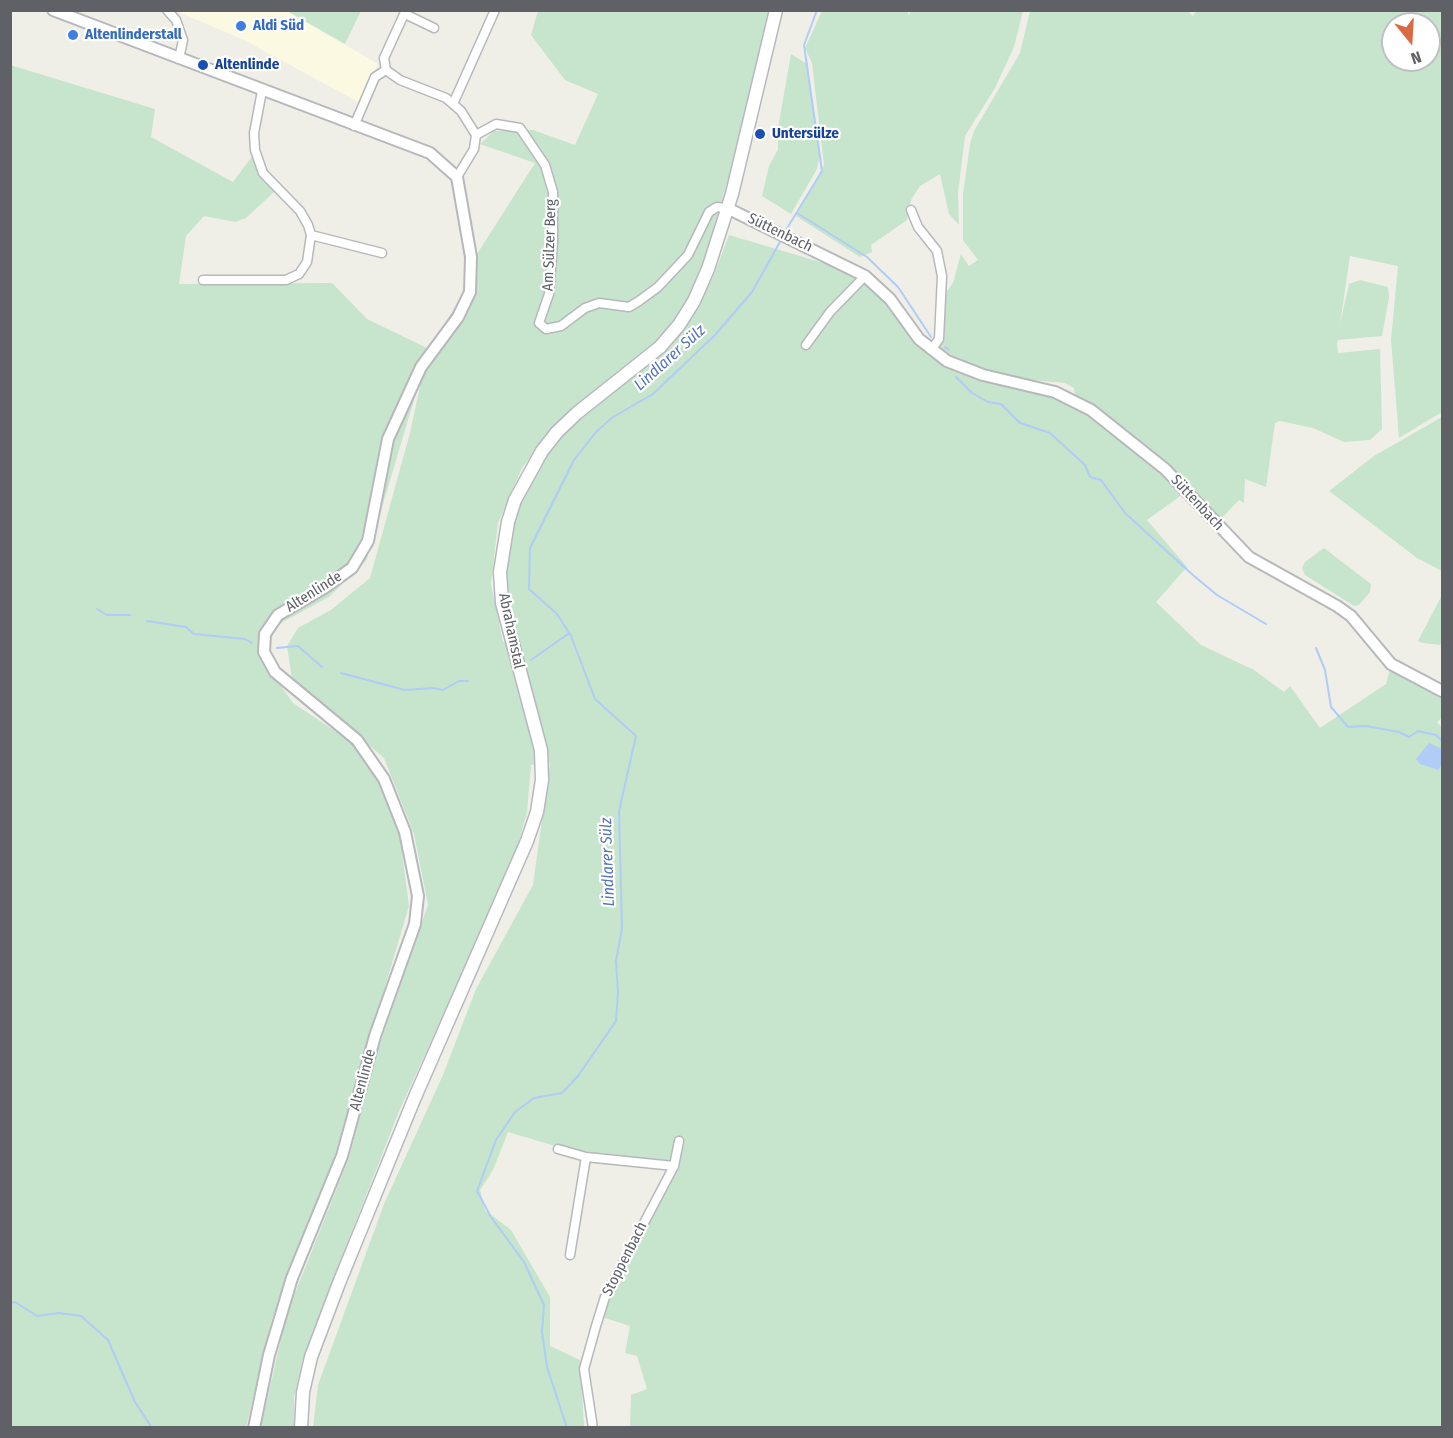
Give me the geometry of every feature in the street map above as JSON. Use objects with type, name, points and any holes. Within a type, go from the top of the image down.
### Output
[{"type":"main road","name":"Abrahamstal","points":[[301,1428],[303,1392],[311,1357],[339,1283],[415,1097],[527,841],[538,802],[541,750],[502,603],[500,572],[508,522],[528,473],[557,432],[600,394],[646,360],[685,316],[702,285],[728,208],[756,105],[776,10]]},
{"type":"street","points":[[53,10],[430,153],[457,177],[474,150],[476,135],[468,119],[446,98],[400,80],[386,70],[384,58],[406,12],[434,28]]},
{"type":"street","points":[[167,10],[176,20],[183,40],[179,59]]},
{"type":"street","points":[[453,104],[495,10]]},
{"type":"street","points":[[354,126],[375,77],[386,70]]},
{"type":"street","points":[[203,280],[286,280],[294,277],[307,262],[311,235],[300,211],[263,173],[255,150],[254,133],[262,91]]},
{"type":"street","name":"Am Sülzer Berg","points":[[476,135],[496,124],[520,128],[531,141],[550,176],[553,205],[552,275],[549,294],[539,323],[546,329],[561,326],[585,308],[599,303],[629,307],[639,301],[658,287],[688,255],[709,212],[717,207],[728,208]]},
{"type":"street","name":"Altenlinde","points":[[254,1428],[269,1355],[292,1278],[342,1156],[375,1036],[415,924],[418,896],[405,832],[384,779],[357,740],[275,672],[264,652],[265,634],[278,615],[324,588],[352,568],[368,541],[387,439],[421,367],[458,317],[470,292],[471,257],[457,177]]},
{"type":"street","name":"Süttenbach","points":[[728,208],[865,276],[890,299],[931,350],[967,370],[1055,392],[1090,410],[1141,448],[1180,483],[1248,557],[1337,606],[1351,616],[1391,663],[1443,691]]},
{"type":"street","points":[[911,210],[918,227],[937,251],[942,276],[939,339],[931,350]]},
{"type":"street","points":[[311,235],[382,253]]},
{"type":"street","points":[[806,345],[830,312],[865,276]]},
{"type":"street","name":"Stoppenbach","points":[[593,1428],[584,1369],[605,1297],[674,1166],[679,1141]]},
{"type":"street","points":[[558,1149],[586,1157],[674,1166]]},
{"type":"street","points":[[570,1255],[586,1157]]},
{"type":"shaded area","points":[[176,11],[287,11],[378,64],[360,103],[244,40]]},
{"type":"green space","points":[[1186,10],[1193,16],[1197,10],[1442,11],[1442,412],[1399,438],[1391,340],[1398,266],[1350,256],[1340,324],[1349,284],[1360,280],[1388,287],[1389,298],[1382,336],[1338,340],[1337,343],[1338,353],[1380,349],[1382,429],[1370,440],[1344,442],[1313,428],[1280,421],[1275,423],[1266,487],[1245,479],[1244,503],[1239,500],[1221,519],[1137,439],[1075,395],[1074,388],[1065,383],[1022,379],[988,371],[954,357],[939,347],[944,295],[953,283],[961,254],[969,266],[978,260],[963,240],[963,194],[970,144],[974,131],[1020,53],[1030,11]]},
{"type":"green space","points":[[287,11],[361,11],[345,44]]},
{"type":"green space","points":[[538,11],[770,11],[728,180],[700,272],[680,315],[649,350],[556,423],[522,468],[498,523],[491,584],[503,642],[515,641],[505,582],[508,549],[519,508],[539,466],[563,434],[672,345],[696,311],[714,275],[729,235],[837,267],[882,296],[928,349],[1091,411],[1186,492],[1147,520],[1187,567],[1156,602],[1201,645],[1254,670],[1284,692],[1290,686],[1320,728],[1386,684],[1391,665],[1442,692],[1442,718],[1437,722],[1442,728],[1442,1427],[630,1427],[631,1395],[647,1389],[637,1356],[625,1353],[630,1326],[599,1316],[674,1167],[599,1159],[508,1132],[493,1170],[480,1190],[485,1210],[511,1230],[550,1297],[550,1346],[580,1360],[584,1427],[313,1427],[318,1385],[384,1204],[443,1075],[476,989],[533,885],[550,763],[531,765],[527,812],[513,863],[400,1109],[339,1264],[302,1362],[294,1397],[294,1427],[261,1427],[287,1313],[349,1158],[375,1058],[428,905],[414,834],[384,758],[339,719],[293,686],[287,646],[298,628],[331,610],[370,578],[410,433],[425,363],[366,561],[329,597],[279,624],[260,656],[293,703],[353,743],[381,784],[400,837],[409,906],[333,1161],[272,1319],[246,1427],[11,1427],[10,65],[155,109],[151,137],[233,182],[253,155],[259,175],[275,191],[246,218],[235,222],[204,216],[186,236],[179,284],[332,283],[367,319],[429,349],[469,284],[477,279],[477,254],[535,163],[480,144],[494,131],[533,130],[575,145],[598,94],[565,80],[531,35]]},
{"type":"green space","points":[[822,11],[908,11],[909,17],[910,11],[1023,11],[1014,47],[995,88],[965,136],[958,193],[959,225],[949,214],[940,174],[920,186],[911,200],[907,220],[871,245],[872,252],[860,257],[796,216],[824,165],[812,63],[805,48]]},
{"type":"green space","points":[[791,54],[807,64],[820,155],[817,169],[791,214],[762,196],[769,166],[778,149],[778,128]]},
{"type":"green space","points":[[1442,417],[1442,571],[1417,558],[1329,491],[1374,456]]},
{"type":"green space","points":[[1324,548],[1371,584],[1370,592],[1359,605],[1354,606],[1305,575],[1302,568],[1305,562]]},
{"type":"green space","points":[[1442,595],[1440,645],[1418,641]]},
{"type":"water","points":[[1429,743],[1442,749],[1442,764],[1438,770],[1420,764],[1416,759]]},
{"type":"waterway","name":"Lindlarer Sülz","points":[[786,230],[822,171],[804,45],[817,10]]},
{"type":"waterway","points":[[797,213],[867,257],[898,287],[931,337]]},
{"type":"waterway","name":"Lindlarer Sülz","points":[[567,1428],[547,1367],[542,1332],[544,1305],[524,1262],[491,1217],[477,1191],[496,1140],[515,1112],[534,1098],[562,1093],[578,1076],[616,1021],[618,992],[616,961],[622,929],[619,811],[636,736],[595,699],[571,636],[557,614],[529,589],[530,548],[574,460],[596,432],[613,417],[653,394],[715,335],[752,292],[780,242]]},
{"type":"waterway","points":[[945,347],[949,350]]},
{"type":"waterway","points":[[956,377],[972,393],[988,402],[1001,404],[1020,423],[1050,433],[1085,465],[1090,477],[1101,480],[1125,513],[1194,576],[1217,595],[1266,624]]},
{"type":"waterway","points":[[97,609],[107,615],[130,615]]},
{"type":"waterway","points":[[147,621],[186,627],[194,634],[245,639],[252,643]]},
{"type":"waterway","points":[[531,660],[568,634]]},
{"type":"waterway","points":[[277,648],[298,646],[322,667]]},
{"type":"waterway","points":[[1316,648],[1325,670],[1331,707],[1348,727],[1366,726],[1399,732],[1409,737],[1418,731],[1436,735],[1442,741]]},
{"type":"waterway","points":[[341,673],[405,690],[433,688],[443,690],[459,681],[468,681]]},
{"type":"waterway","points":[[10,1303],[15,1302],[37,1316],[59,1313],[81,1316],[108,1340],[135,1402],[152,1428]]},
{"type":"place","name":"Aldi Süd","points":[[241,26]]},
{"type":"place","name":"Altenlinderstall","points":[[73,35]]},
{"type":"place","name":"Altenlinde","points":[[203,65]]},
{"type":"place","name":"Untersülze","points":[[760,134]]}]
